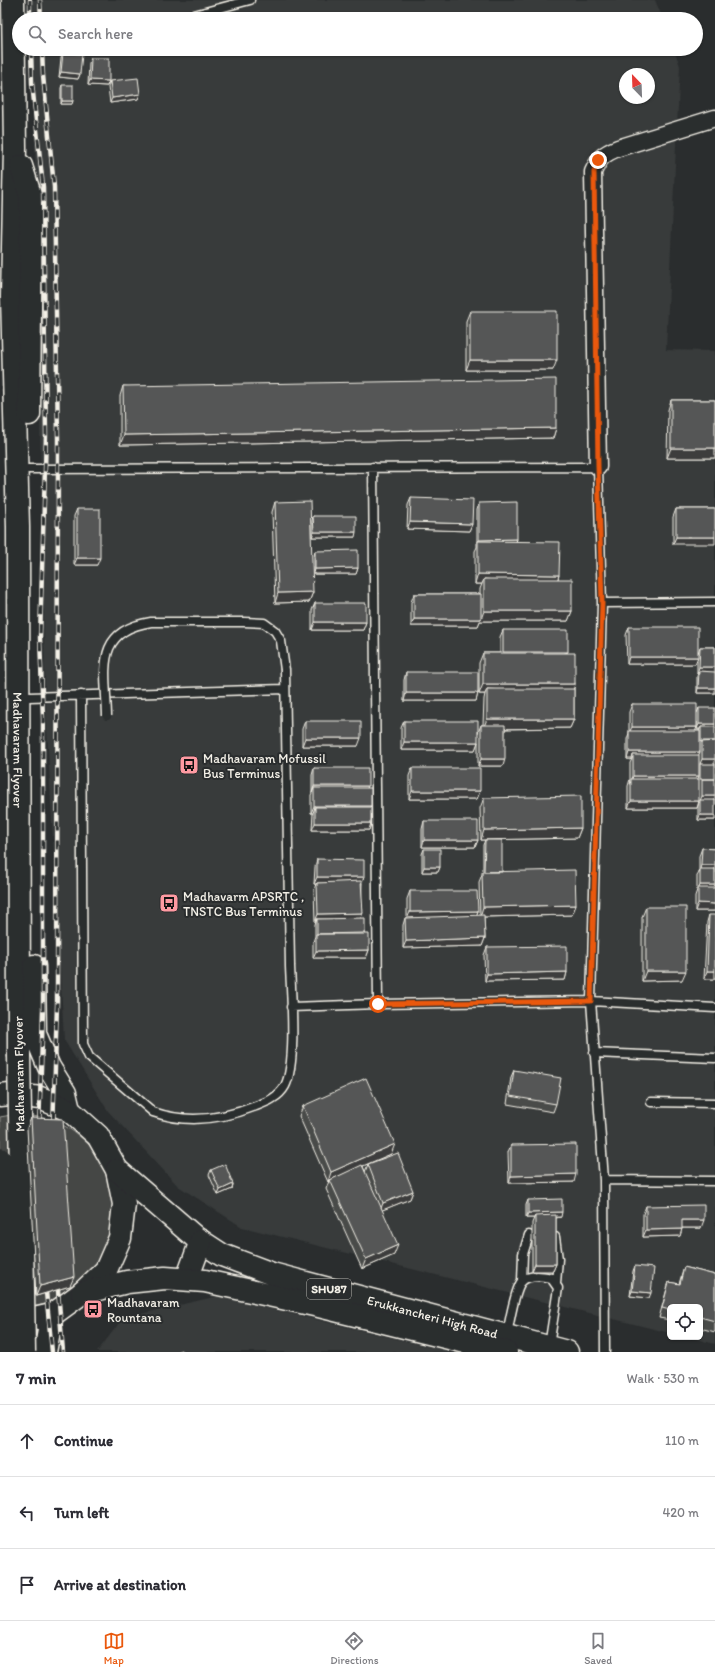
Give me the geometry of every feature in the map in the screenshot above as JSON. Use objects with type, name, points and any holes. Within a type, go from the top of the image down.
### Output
[{"type":"main road","points":[[13,0],[13,12]]},
{"type":"main road","points":[[14,56],[15,148],[31,198],[28,469],[29,697],[35,1034],[49,1067],[66,1093],[69,1110]]},
{"type":"main road","name":"Madhavaram Flyover","points":[[15,148],[12,297],[18,527],[19,1055],[24,1352]]},
{"type":"main road","name":"SHU87","points":[[0,1095],[10,1094],[40,1098],[69,1110],[98,1136],[117,1170],[124,1204],[120,1238],[106,1270],[82,1293],[52,1315],[16,1323],[0,1322]]},
{"type":"main road","points":[[0,1159],[3,1352]]},
{"type":"main road","name":"Erukkancheri High Road","points":[[117,1170],[201,1241],[222,1255],[272,1274],[504,1348],[558,1350]]},
{"type":"main road","points":[[187,1279],[201,1241]]},
{"type":"main road","name":"SHU87","points":[[82,1293],[127,1282],[165,1278],[205,1281],[504,1348]]},
{"type":"main road","points":[[45,1352],[52,1315]]},
{"type":"street","points":[[598,466],[594,172],[598,160],[606,153],[618,148],[715,118]]},
{"type":"lane","points":[[205,12],[250,0]]},
{"type":"lane","points":[[28,469],[598,466],[602,603],[591,1001],[604,1180],[605,1352]]},
{"type":"lane","points":[[373,467],[378,1004]]},
{"type":"lane","points":[[602,603],[715,602]]},
{"type":"lane","points":[[81,695],[82,1037],[86,1052],[153,1112],[165,1116],[185,1119],[219,1118],[239,1113],[264,1103],[277,1095],[284,1086],[289,1074],[291,1063],[285,670],[281,641],[275,631],[264,623],[151,622],[139,624],[119,634],[112,640],[107,651],[107,716]]},
{"type":"lane","points":[[29,697],[285,690]]},
{"type":"lane","points":[[291,1006],[591,1001],[715,1008]]},
{"type":"lane","points":[[594,1053],[715,1058]]},
{"type":"lane","points":[[650,1102],[715,1103]]},
{"type":"lane","points":[[604,1180],[715,1181]]},
{"type":"lane","points":[[504,1348],[518,1288],[522,1281],[523,1254],[525,1243],[529,1235]]},
{"type":"lane","points":[[555,1237],[558,1259],[556,1283]]},
{"type":"lane","points":[[522,1281],[532,1276],[541,1276],[552,1278],[556,1283],[558,1288],[558,1350]]},
{"type":"shaded area","points":[[32,0],[655,0],[660,12],[33,12]]},
{"type":"shaded area","points":[[33,56],[676,56],[680,66],[666,350],[715,351],[715,1344],[700,1340],[703,1340],[703,1304],[667,1304],[667,1332],[242,1227],[178,1186],[108,1111],[64,1040],[45,695]]},
{"type":"shaded area","points":[[17,1114],[40,1117],[59,1123],[84,1140],[102,1162],[111,1181],[115,1201],[114,1221],[110,1241],[101,1260],[89,1277],[72,1292],[56,1300],[43,1305],[21,1308],[0,1306],[0,1117]]},
{"type":"shaded area","points":[[218,1296],[452,1352],[97,1352],[123,1318]]},
{"type":"building","points":[[63,56],[82,56],[80,74],[61,72]]},
{"type":"building","points":[[91,58],[109,58],[109,81],[90,80]]},
{"type":"building","points":[[138,78],[140,94],[112,98],[110,81]]},
{"type":"building","points":[[62,85],[73,85],[73,101],[62,101]]},
{"type":"building","points":[[470,311],[557,311],[557,360],[470,360]]},
{"type":"building","points":[[556,379],[556,428],[124,435],[123,386]]},
{"type":"building","points":[[671,400],[715,400],[715,448],[671,448]]},
{"type":"building","points":[[411,498],[473,500],[472,524],[410,522]]},
{"type":"building","points":[[310,501],[313,592],[278,593],[275,502]]},
{"type":"building","points":[[517,502],[517,539],[479,540],[479,503]]},
{"type":"building","points":[[77,509],[100,509],[100,558],[77,558]]},
{"type":"building","points":[[676,509],[715,509],[715,537],[676,537]]},
{"type":"building","points":[[313,516],[356,516],[356,532],[314,532]]},
{"type":"building","points":[[478,541],[560,542],[559,575],[478,574]]},
{"type":"building","points":[[358,550],[358,568],[315,569],[315,551]]},
{"type":"building","points":[[484,579],[572,579],[572,611],[484,611]]},
{"type":"building","points":[[414,594],[481,594],[481,619],[414,619]]},
{"type":"building","points":[[315,603],[366,603],[366,622],[315,622]]},
{"type":"building","points":[[629,627],[698,627],[698,657],[629,657]]},
{"type":"building","points":[[503,630],[568,630],[568,652],[503,652]]},
{"type":"building","points":[[700,647],[715,647],[715,667],[699,667]]},
{"type":"building","points":[[483,653],[575,653],[575,684],[483,684]]},
{"type":"building","points":[[699,671],[715,672],[715,688],[698,688]]},
{"type":"building","points":[[406,672],[478,672],[478,693],[406,693]]},
{"type":"building","points":[[487,689],[574,689],[574,719],[487,719]]},
{"type":"building","points":[[632,704],[697,704],[697,727],[632,727]]},
{"type":"building","points":[[699,708],[715,708],[715,724],[699,724]]},
{"type":"building","points":[[305,721],[361,721],[361,738],[305,738]]},
{"type":"building","points":[[404,721],[478,721],[478,742],[404,742]]},
{"type":"building","points":[[481,725],[505,725],[505,759],[481,759]]},
{"type":"building","points":[[701,727],[715,727],[715,741],[701,742]]},
{"type":"building","points":[[629,731],[700,731],[700,752],[629,752]]},
{"type":"building","points":[[702,741],[715,741],[715,759],[702,759]]},
{"type":"building","points":[[633,755],[699,755],[699,776],[633,776]]},
{"type":"building","points":[[700,764],[715,764],[715,779],[700,779]]},
{"type":"building","points":[[314,768],[368,768],[368,786],[314,786]]},
{"type":"building","points":[[412,768],[480,768],[480,791],[412,791]]},
{"type":"building","points":[[631,779],[699,779],[699,801],[631,801]]},
{"type":"building","points":[[702,779],[715,779],[715,796],[702,796]]},
{"type":"building","points":[[314,788],[371,788],[371,806],[314,806]]},
{"type":"building","points":[[581,796],[581,828],[484,830],[484,798]]},
{"type":"building","points":[[700,800],[715,800],[715,815],[700,815]]},
{"type":"building","points":[[315,807],[371,807],[371,823],[315,823]]},
{"type":"building","points":[[424,821],[478,821],[478,840],[424,840]]},
{"type":"building","points":[[485,840],[502,840],[502,872],[484,872]]},
{"type":"building","points":[[702,848],[715,849],[715,865],[701,865]]},
{"type":"building","points":[[424,849],[440,849],[440,867],[424,867]]},
{"type":"building","points":[[317,859],[364,860],[364,877],[317,877]]},
{"type":"building","points":[[700,869],[715,869],[715,885],[700,885]]},
{"type":"building","points":[[575,870],[576,905],[483,907],[482,872]]},
{"type":"building","points":[[361,881],[363,913],[318,914],[317,883]]},
{"type":"building","points":[[698,888],[715,888],[715,904],[698,903]]},
{"type":"building","points":[[410,891],[477,891],[478,911],[410,912]]},
{"type":"building","points":[[646,907],[686,907],[686,971],[646,971]]},
{"type":"building","points":[[484,915],[485,938],[406,941],[405,918]]},
{"type":"building","points":[[709,915],[715,915],[715,971],[707,971]]},
{"type":"building","points":[[365,918],[365,933],[317,934],[317,919]]},
{"type":"building","points":[[316,934],[369,934],[369,950],[316,951]]},
{"type":"building","points":[[567,946],[567,972],[487,974],[487,947]]},
{"type":"building","points":[[514,1070],[561,1078],[556,1104],[510,1096]]},
{"type":"building","points":[[366,1078],[395,1144],[331,1172],[303,1106]]},
{"type":"building","points":[[31,1118],[63,1119],[74,1277],[40,1286]]},
{"type":"building","points":[[576,1144],[576,1174],[511,1176],[511,1145]]},
{"type":"building","points":[[398,1153],[413,1191],[383,1203],[368,1164]]},
{"type":"building","points":[[225,1164],[233,1184],[220,1190],[211,1170]]},
{"type":"building","points":[[362,1165],[398,1245],[366,1259],[330,1180]]},
{"type":"building","points":[[562,1199],[562,1212],[528,1213],[528,1200]]},
{"type":"building","points":[[704,1205],[704,1220],[682,1220],[682,1229],[646,1230],[646,1206]]},
{"type":"building","points":[[556,1215],[556,1264],[535,1264],[535,1216]]},
{"type":"building","points":[[635,1266],[654,1268],[651,1293],[632,1291]]},
{"type":"building","points":[[684,1267],[715,1275],[715,1321],[703,1318],[703,1304],[667,1304],[667,1309],[662,1308],[669,1282],[680,1284]]},
{"type":"railway","points":[[30,0],[30,12]]},
{"type":"railway","points":[[40,0],[41,12]]},
{"type":"railway","points":[[31,56],[32,83],[43,187],[46,435],[40,638],[43,719],[43,1010],[39,1129]]},
{"type":"railway","points":[[42,56],[54,187],[58,437],[57,1005],[53,1130]]},
{"type":"railway","points":[[57,1278],[63,1352]]},
{"type":"railway","points":[[45,1282],[52,1352]]},
{"type":"place","name":"Madhavaram Mofussil Bus Terminus","points":[[189,765]]},
{"type":"place","name":"Madhavarm APSRTC , TNSTC Bus Terminus","points":[[169,903]]},
{"type":"place","name":"Madhavaram Rountana","points":[[93,1309]]},
{"type":"route","points":[[378,1004],[591,1001],[602,603],[598,466],[594,172],[598,160]]}]
